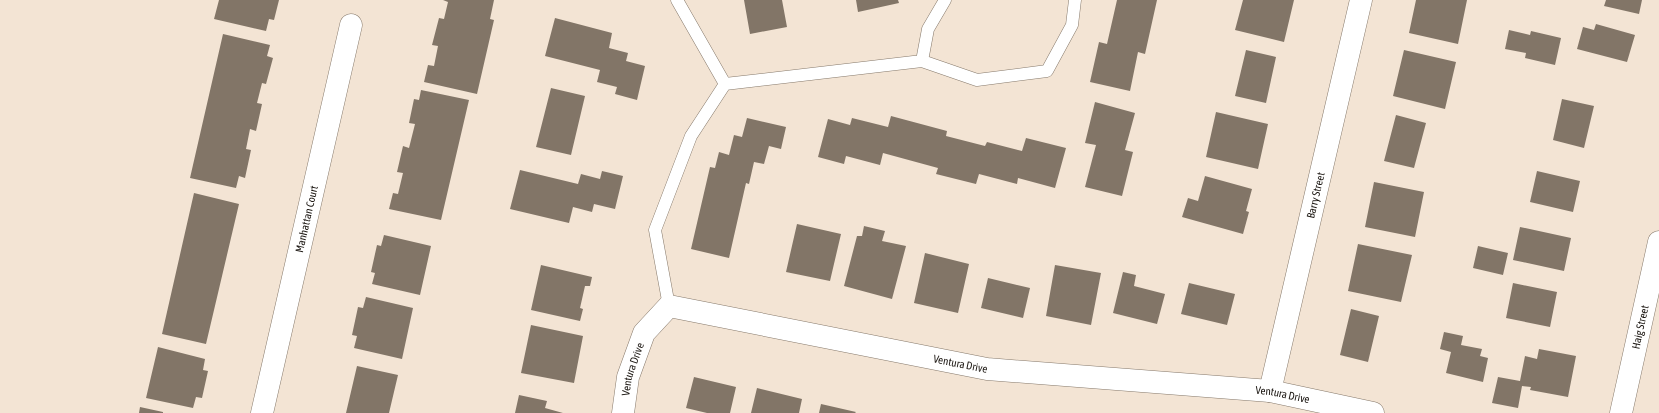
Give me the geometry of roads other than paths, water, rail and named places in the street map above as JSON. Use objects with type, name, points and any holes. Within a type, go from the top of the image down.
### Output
[{"type":"street","name":"Barry Street","points":[[1270,391],[1361,0]]},
{"type":"street","name":"Manhattan Court","points":[[262,413],[351,25]]},
{"type":"street","name":"Haig Street","points":[[1621,413],[1659,242]]},
{"type":"street","name":"Ventura Drive","points":[[623,413],[628,378],[644,333],[669,306],[987,369],[1270,391],[1373,413]]},
{"type":"lane","points":[[677,0],[725,84]]},
{"type":"lane","points":[[922,61],[928,29],[945,0]]},
{"type":"lane","points":[[725,84],[922,61],[977,80],[1047,71],[1072,25],[1075,0]]},
{"type":"lane","points":[[669,306],[655,230],[691,136],[725,84]]}]
